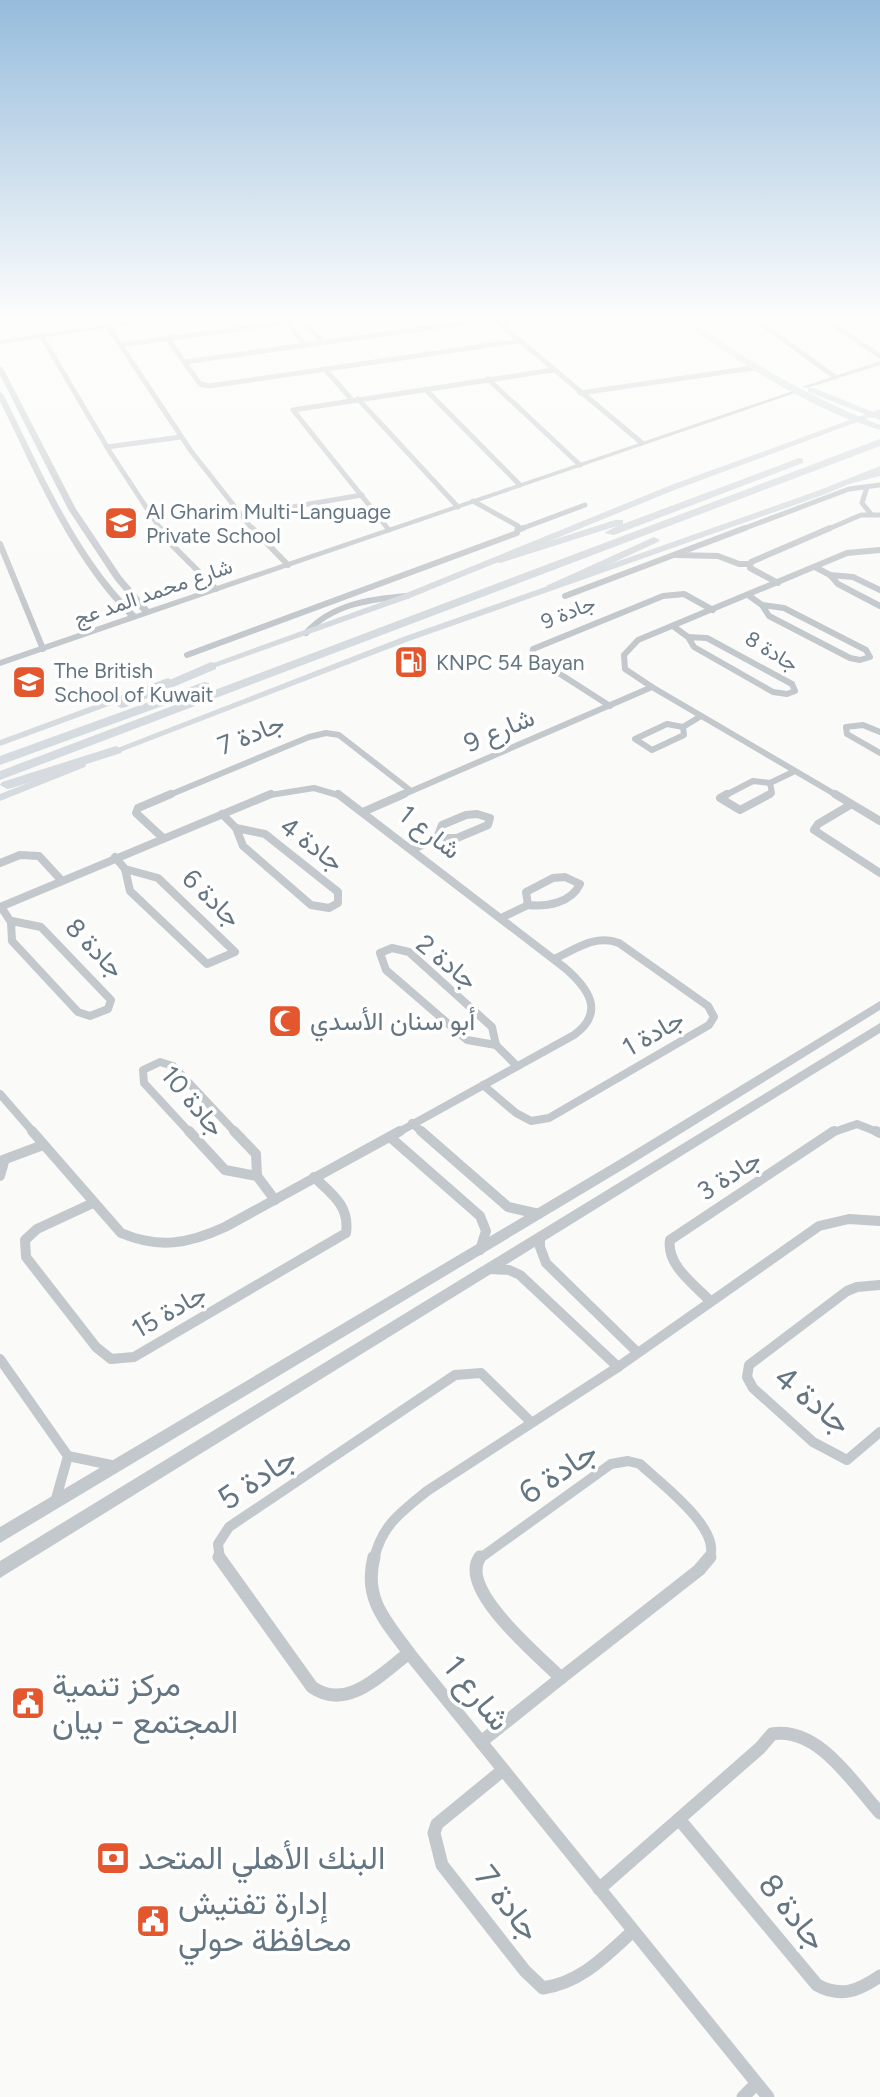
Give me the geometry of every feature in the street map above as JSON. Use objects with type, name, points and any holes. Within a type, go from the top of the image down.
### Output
[{"type":"highway","points":[[0,776],[734,499],[878,426]]},
{"type":"highway","points":[[0,759],[449,595],[878,426]]},
{"type":"highway","points":[[552,586],[714,513],[734,499]]},
{"type":"highway","points":[[496,560],[670,509]]},
{"type":"highway","points":[[0,759],[211,666]]},
{"type":"highway","points":[[0,787],[116,750]]},
{"type":"main road","points":[[850,417],[878,426]]},
{"type":"main road","points":[[861,417],[878,426]]},
{"type":"main road","points":[[0,743],[407,596],[674,487],[857,420]]},
{"type":"main road","points":[[0,797],[116,750],[552,586],[880,471]]},
{"type":"street","points":[[11,417],[48,492],[89,561],[134,617]]},
{"type":"street","points":[[25,417],[72,509],[106,562],[148,612]]},
{"type":"street","points":[[89,417],[168,541],[216,590]]},
{"type":"street","points":[[168,417],[239,516],[288,565]]},
{"type":"street","points":[[298,417],[389,530]]},
{"type":"street","points":[[371,417],[458,507]]},
{"type":"street","points":[[453,417],[520,485]]},
{"type":"street","points":[[529,417],[580,465]]},
{"type":"street","points":[[610,417],[642,443]]},
{"type":"street","name":"شارع محمد المد عج","points":[[0,663],[720,417]]},
{"type":"street","points":[[16,426],[21,428],[29,447],[41,447]]},
{"type":"street","points":[[106,445],[179,434]]},
{"type":"street","points":[[565,596],[849,489],[880,485]]},
{"type":"street","points":[[867,487],[862,503],[871,514]]},
{"type":"street","points":[[239,516],[362,495]]},
{"type":"street","points":[[473,501],[518,526],[518,530]]},
{"type":"street","points":[[187,656],[585,505]]},
{"type":"street","points":[[675,555],[718,556],[739,564],[750,564],[861,515],[880,515]]},
{"type":"street","points":[[0,544],[44,649]]},
{"type":"street","points":[[880,550],[847,553],[638,640],[625,649],[622,657],[625,669],[652,687],[880,821]]},
{"type":"street","points":[[750,564],[750,568],[778,583]]},
{"type":"street","points":[[815,567],[831,575],[853,577],[880,590]]},
{"type":"street","points":[[831,575],[838,584],[880,606]]},
{"type":"street","points":[[362,602],[361,599],[367,595],[366,588]]},
{"type":"street","name":"جادة 9","points":[[610,706],[532,656],[533,649],[663,596],[684,594],[713,610]]},
{"type":"street","points":[[748,595],[762,605],[769,616],[850,658],[860,660],[870,657],[866,650],[784,608],[762,605]]},
{"type":"street","points":[[306,633],[314,622],[362,602],[407,596]]},
{"type":"street","name":"جادة 8","points":[[673,626],[688,637],[694,647],[773,692],[787,694],[795,691],[792,684],[707,638],[688,637]]},
{"type":"street","name":"شارع 9","points":[[363,811],[652,687]]},
{"type":"street","points":[[683,727],[684,735],[652,750],[635,740],[667,724],[683,727],[701,716]]},
{"type":"street","points":[[880,732],[866,724],[854,723],[846,727],[847,734],[880,753]]},
{"type":"street","name":"جادة 7","points":[[163,838],[136,813],[138,808],[309,737],[326,733],[339,735],[411,791]]},
{"type":"street","points":[[770,783],[772,793],[740,810],[720,798],[753,781],[770,783],[793,772]]},
{"type":"street","name":"شارع 1","points":[[0,1094],[121,1233],[141,1243],[169,1244],[207,1237],[390,1137],[582,1029],[591,1012],[589,992],[554,959],[363,811],[335,793],[314,788],[266,795],[1,907]]},
{"type":"street","points":[[849,805],[818,824],[814,830],[880,873]]},
{"type":"street","points":[[412,850],[438,838],[457,838],[488,825],[490,818],[480,812],[470,813],[442,825],[438,838]]},
{"type":"street","name":"جادة 4","points":[[222,814],[236,828],[243,846],[310,905],[329,908],[338,903],[338,892],[265,834],[236,828]]},
{"type":"street","points":[[0,863],[20,855],[39,856],[62,881]]},
{"type":"street","name":"جادة 6","points":[[115,858],[125,869],[130,891],[207,964],[235,952],[158,878],[125,869]]},
{"type":"street","points":[[501,918],[528,905],[547,907],[576,892],[580,884],[569,876],[557,876],[526,892],[528,905]]},
{"type":"street","name":"جادة 8","points":[[1,907],[12,921],[12,941],[78,1012],[90,1016],[108,1009],[111,1000],[41,927],[12,921]]},
{"type":"street","name":"جادة 1","points":[[483,1085],[516,1113],[531,1121],[549,1118],[709,1025],[714,1017],[708,1006],[619,943],[608,939],[596,939],[554,959]]},
{"type":"street","name":"جادة 2","points":[[496,1045],[467,1040],[386,970],[380,953],[392,948],[409,952],[492,1027],[496,1045],[517,1066]]},
{"type":"street","points":[[0,1536],[480,1250],[880,1005]]},
{"type":"street","points":[[0,1570],[880,1027]]},
{"type":"street","name":"جادة 10","points":[[257,1176],[225,1170],[144,1083],[143,1070],[160,1062],[173,1066],[256,1154],[257,1176],[275,1200]]},
{"type":"street","points":[[708,1111],[713,1121],[725,1123]]},
{"type":"street","points":[[412,1123],[508,1208],[539,1214]]},
{"type":"street","name":"جادة 3","points":[[710,1301],[677,1266],[669,1252],[670,1240],[834,1131],[851,1123],[865,1124],[880,1133]]},
{"type":"street","points":[[685,1126],[695,1127],[699,1134],[698,1140]]},
{"type":"street","points":[[390,1137],[480,1216],[486,1231],[480,1250]]},
{"type":"street","points":[[0,1177],[2,1162],[43,1145]]},
{"type":"street","name":"جادة 15","points":[[93,1202],[37,1229],[25,1240],[26,1257],[96,1348],[111,1359],[134,1357],[346,1233],[349,1219],[346,1209],[314,1177]]},
{"type":"street","name":"شارع 1","points":[[768,2097],[409,1653],[374,1602],[370,1573],[379,1538],[398,1514],[530,1421],[618,1367],[819,1226],[838,1220],[865,1218],[880,1221]]},
{"type":"street","points":[[540,1238],[540,1247],[546,1262],[638,1352]]},
{"type":"street","points":[[489,1269],[509,1270],[520,1275],[618,1367]]},
{"type":"street","name":"جادة 4","points":[[880,1285],[857,1287],[847,1291],[750,1365],[747,1377],[752,1388],[813,1442],[847,1460],[880,1432]]},
{"type":"street","points":[[316,1348],[316,1356],[320,1362],[333,1365]]},
{"type":"street","points":[[0,1359],[68,1456],[116,1466]]},
{"type":"street","points":[[281,1368],[294,1371],[298,1379],[296,1388]]},
{"type":"street","name":"جادة 5","points":[[409,1653],[352,1694],[337,1698],[323,1695],[312,1687],[222,1564],[216,1551],[219,1538],[229,1527],[455,1375],[481,1373],[530,1421]]},
{"type":"street","points":[[55,1503],[68,1456]]},
{"type":"street","name":"جادة 6","points":[[481,1742],[699,1570],[710,1558],[713,1546],[707,1530],[640,1464],[628,1461],[611,1464],[567,1498],[479,1558],[475,1569],[481,1590],[491,1605],[562,1678]]},
{"type":"street","points":[[599,1889],[772,1734],[788,1732],[802,1735],[829,1758],[880,1813]]},
{"type":"street","name":"جادة 7","points":[[503,1770],[437,1824],[434,1833],[442,1865],[525,1971],[543,1988],[562,1987],[580,1978],[633,1931]]},
{"type":"street","name":"جادة 8","points":[[679,1819],[817,1985],[842,1996],[858,1991],[880,1976]]},
{"type":"street","points":[[743,2097],[756,2084]]},
{"type":"place","name":"Al Gharim Multi-Language Private School","points":[[121,523]]},
{"type":"place","name":"KNPC 54 Bayan","points":[[411,662]]},
{"type":"place","name":"The British School of Kuwait","points":[[29,682]]},
{"type":"place","name":"أبو سنان الأسدي","points":[[285,1021]]},
{"type":"place","name":"مركز تنمية المجتمع - بيان","points":[[28,1703]]},
{"type":"place","name":"البنك الأهلي المتحد","points":[[113,1858]]},
{"type":"place","name":"إدارة تفتيش محافظة حولي","points":[[153,1921]]}]
